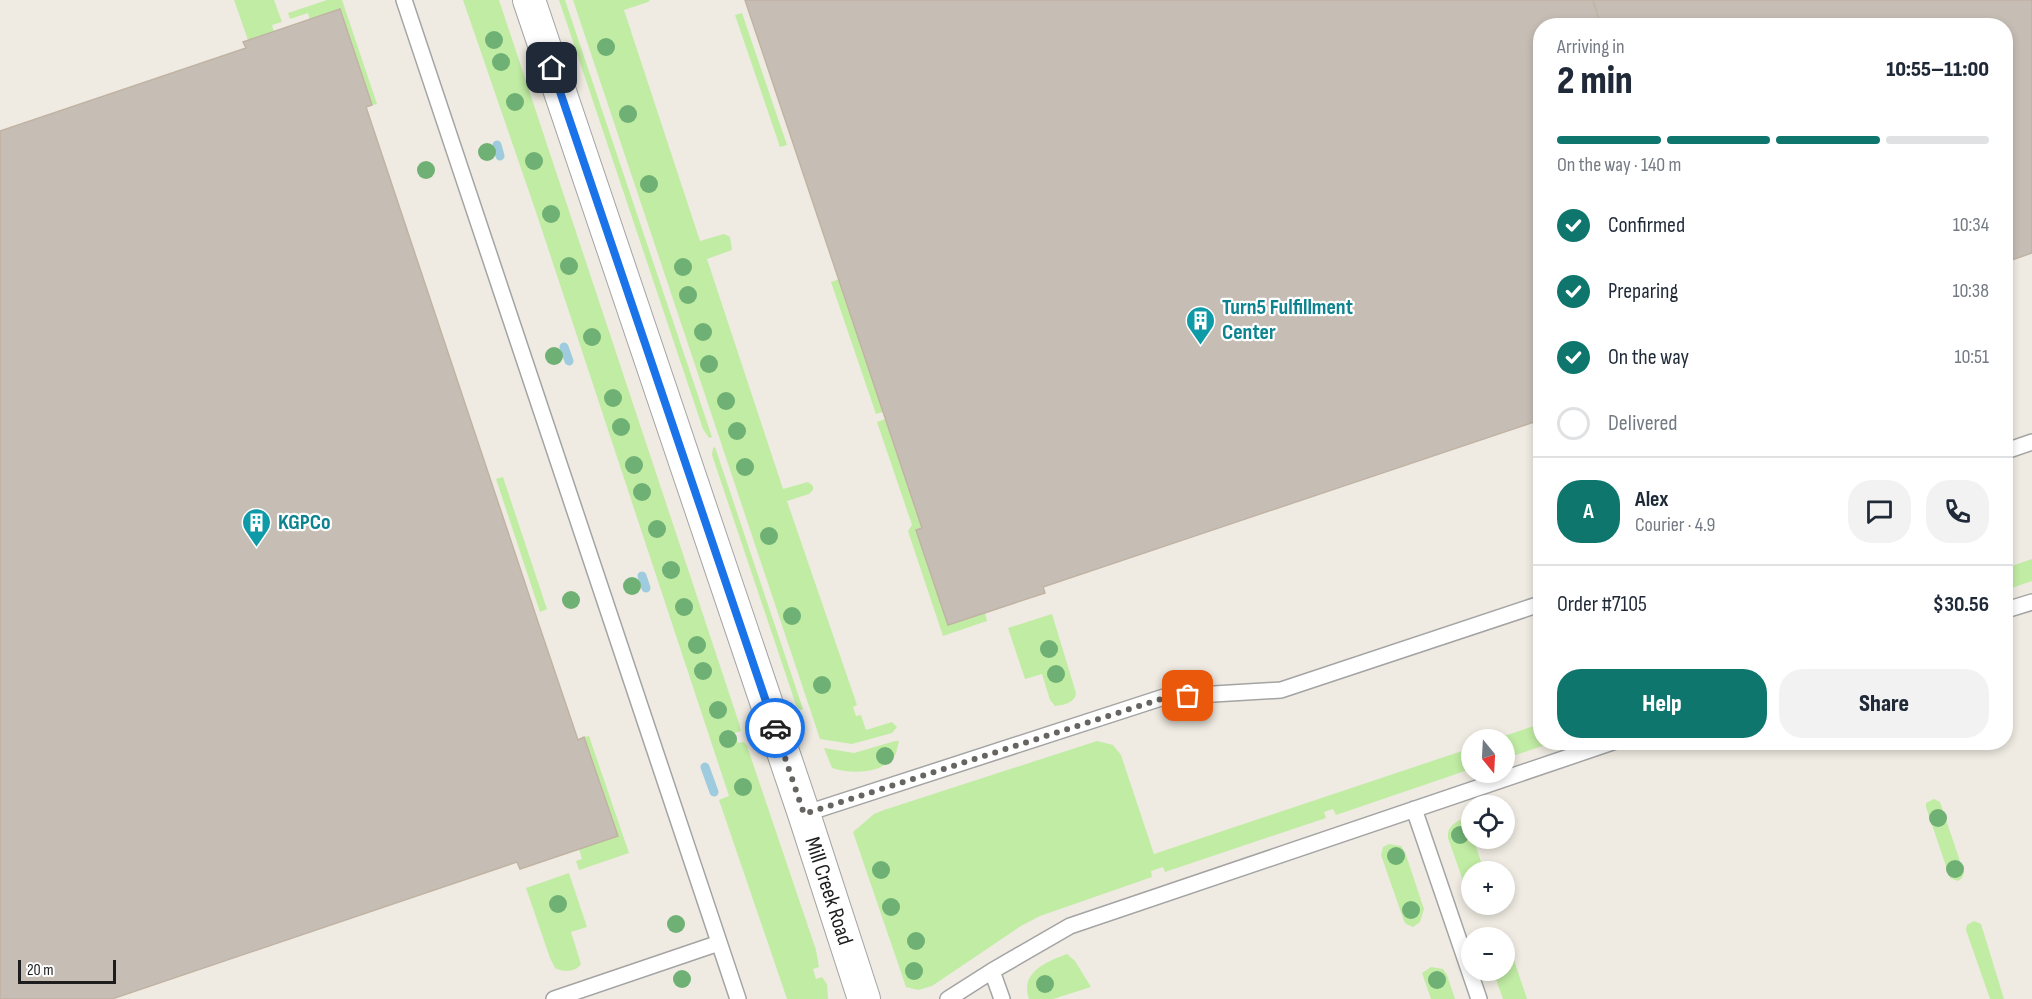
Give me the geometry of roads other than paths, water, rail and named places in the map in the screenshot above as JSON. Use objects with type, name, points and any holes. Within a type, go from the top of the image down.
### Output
[{"type":"street","name":"Mill Creek Road","points":[[529,0],[804,814],[864,999]]},
{"type":"lane","points":[[404,0],[738,999]]},
{"type":"lane","points":[[2013,449],[2032,442]]},
{"type":"lane","points":[[2013,608],[2032,602]]},
{"type":"lane","points":[[804,814],[1164,698],[1281,690],[1533,606]]},
{"type":"lane","points":[[948,999],[1070,926],[1588,750]]},
{"type":"lane","points":[[1414,809],[1479,999]]},
{"type":"lane","points":[[554,999],[719,943]]},
{"type":"lane","points":[[992,971],[1002,999]]},
{"type":"waterway","points":[[497,145],[500,156]]},
{"type":"waterway","points":[[564,347],[569,361]]},
{"type":"waterway","points":[[642,576],[646,588]]},
{"type":"waterway","points":[[705,767],[714,792]]},
{"type":"place","name":"Turn5 Fulfillment Center","points":[[1201,346]]},
{"type":"place","name":"KGPCo","points":[[257,548]]}]
